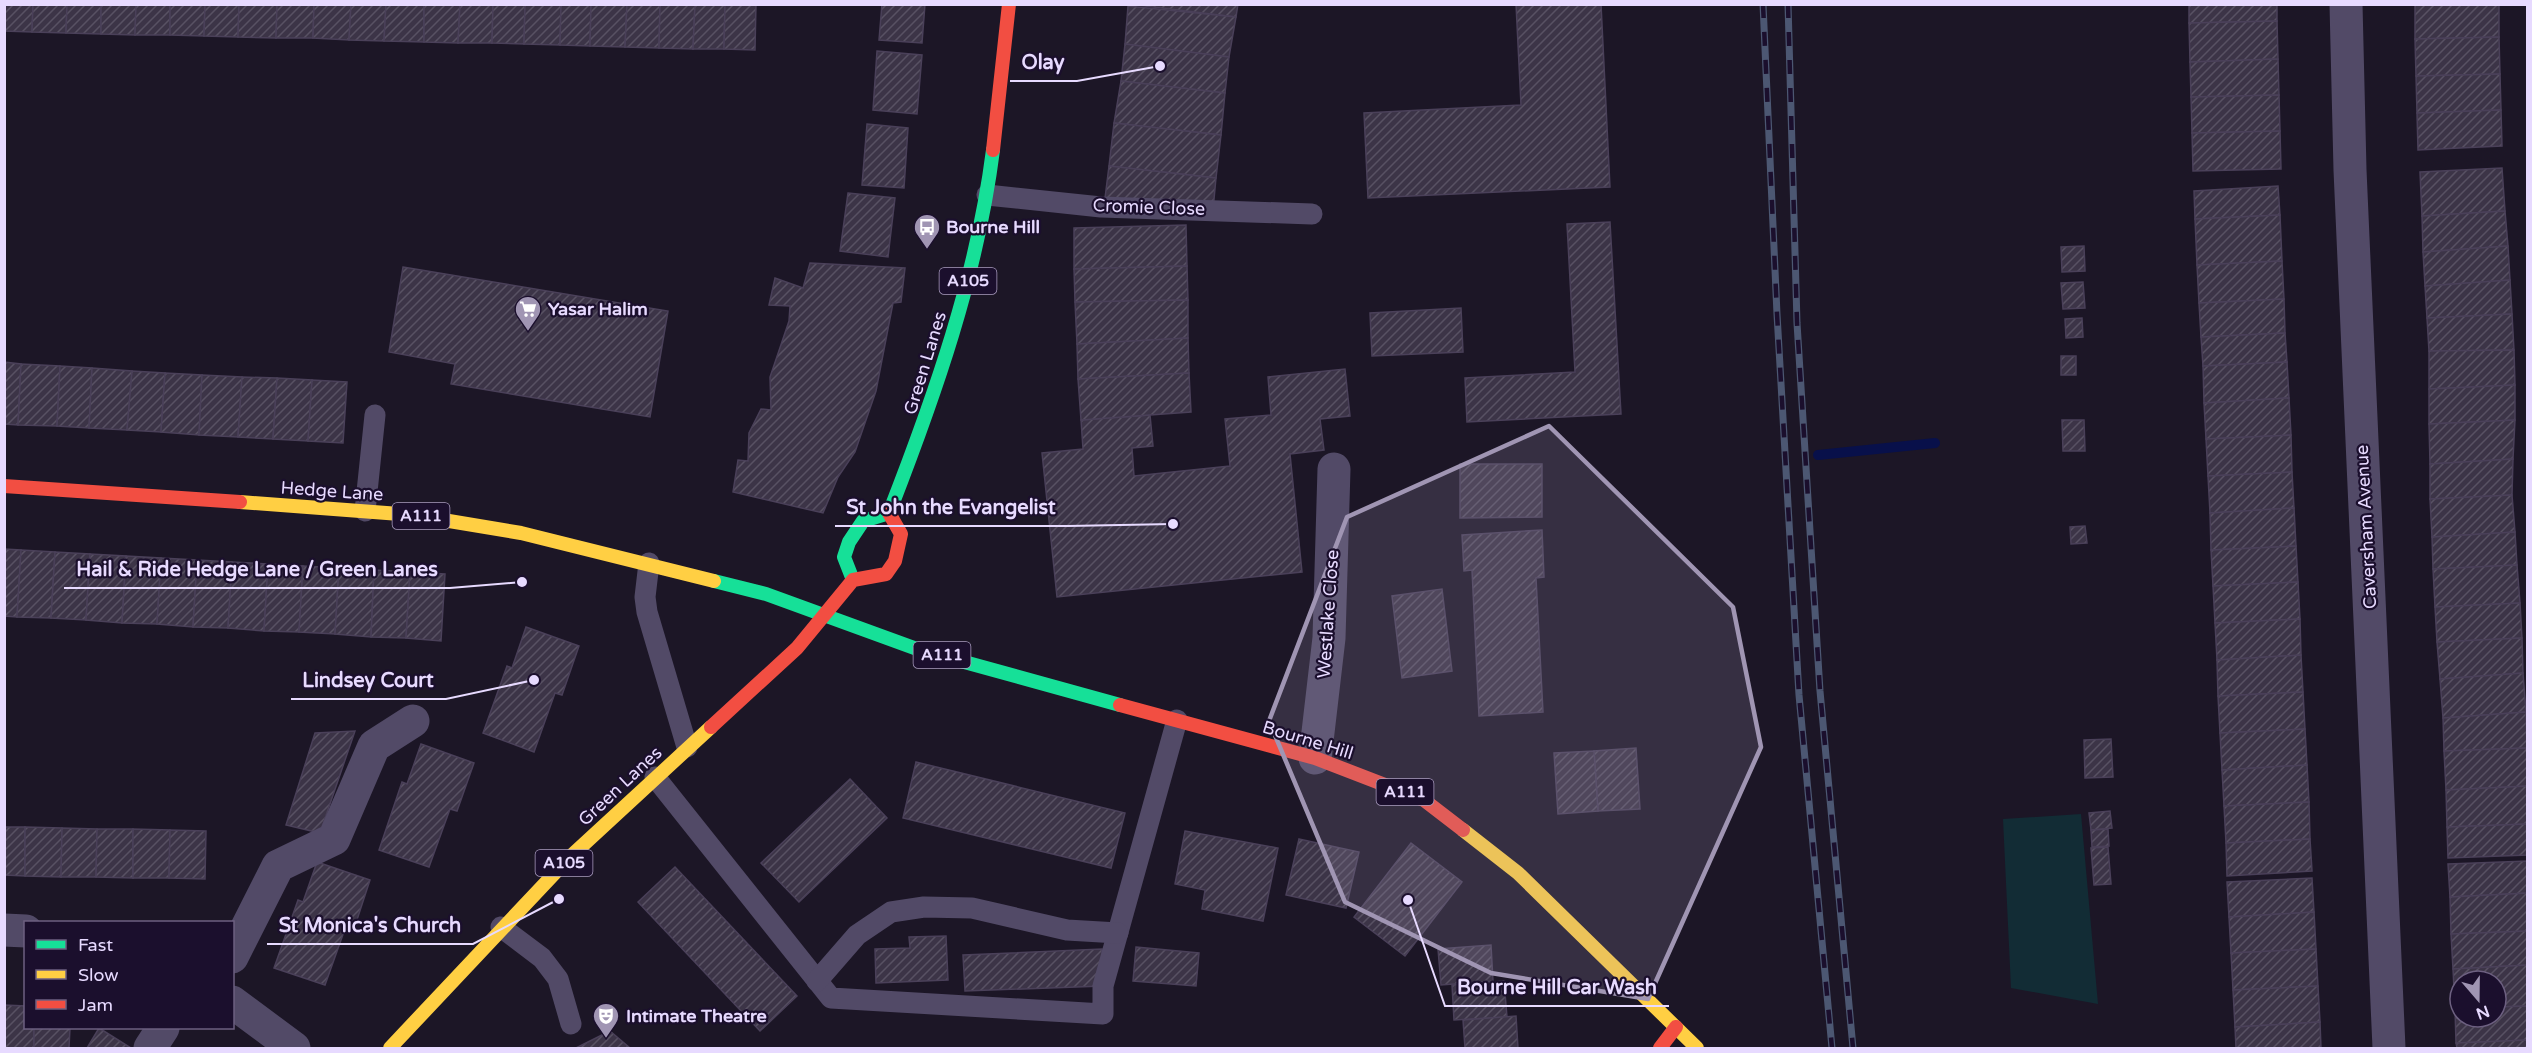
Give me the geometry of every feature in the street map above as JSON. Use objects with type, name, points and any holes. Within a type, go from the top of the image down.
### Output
[{"type":"main road","name":"Green Lanes","points":[[889,513],[938,390],[971,271],[987,195],[1010,4]]},
{"type":"main road","name":"Hedge Lane","points":[[4,486],[413,515],[521,533],[649,563],[766,594],[825,615]]},
{"type":"main road","points":[[889,513],[901,534],[895,561],[886,574],[853,580],[844,557],[849,542],[863,521],[889,513]]},
{"type":"main road","name":"Green Lanes","points":[[390,1048],[501,927],[655,777],[796,648],[853,580]]},
{"type":"main road","name":"Bourne Hill","points":[[825,615],[917,649],[1315,758],[1424,800],[1518,873],[1697,1048]]},
{"type":"main road","points":[[1660,1048],[1676,1027]]},
{"type":"street","name":"Caversham Avenue","points":[[2346,4],[2350,182],[2389,1048]]},
{"type":"street","name":"Westlake Close","points":[[1315,758],[1329,638],[1334,470]]},
{"type":"street","points":[[234,953],[278,866],[334,839],[374,746],[413,721]]},
{"type":"street","points":[[4,930],[24,931]]},
{"type":"street","points":[[234,1003],[294,1048]]},
{"type":"street","points":[[150,1048],[162,1029]]},
{"type":"lane","name":"Cromie Close","points":[[987,195],[1101,207],[1312,214]]},
{"type":"lane","points":[[365,511],[375,415]]},
{"type":"lane","points":[[649,563],[645,597],[647,612],[687,747]]},
{"type":"lane","points":[[655,777],[831,998],[1103,1014],[1103,986],[1177,720]]},
{"type":"lane","points":[[817,981],[857,935],[891,912],[924,907],[972,908],[1067,930],[1118,933]]},
{"type":"lane","points":[[501,927],[542,958],[558,979],[571,1024]]},
{"type":"highlighted area","points":[[1549,426],[1733,607],[1761,747],[1648,999],[1491,973],[1345,902],[1269,721],[1347,517]]},
{"type":"shaded area","points":[[2081,814],[2098,1004],[2011,988],[2003,819]]},
{"type":"building","points":[[4,4],[33,4],[32,32],[4,31]]},
{"type":"building","points":[[33,4],[67,4],[66,33],[32,32]]},
{"type":"building","points":[[67,4],[101,4],[101,34],[66,33]]},
{"type":"building","points":[[101,4],[136,4],[135,35],[101,34]]},
{"type":"building","points":[[136,4],[170,4],[170,35],[135,35]]},
{"type":"building","points":[[170,4],[205,4],[204,36],[170,35]]},
{"type":"building","points":[[205,4],[239,4],[238,37],[204,36]]},
{"type":"building","points":[[239,4],[277,4],[276,38],[238,37]]},
{"type":"building","points":[[277,4],[314,4],[313,38],[276,38]]},
{"type":"building","points":[[314,4],[351,4],[349,40],[313,38]]},
{"type":"building","points":[[351,4],[386,4],[384,41],[349,40]]},
{"type":"building","points":[[386,4],[424,4],[424,42],[384,41]]},
{"type":"building","points":[[424,4],[460,4],[458,43],[424,42]]},
{"type":"building","points":[[460,4],[493,4],[492,43],[458,43]]},
{"type":"building","points":[[493,4],[525,4],[524,44],[492,43]]},
{"type":"building","points":[[525,4],[561,4],[560,45],[524,44]]},
{"type":"building","points":[[561,4],[591,4],[590,46],[560,45]]},
{"type":"building","points":[[591,4],[627,4],[625,47],[590,46]]},
{"type":"building","points":[[627,4],[660,4],[659,48],[625,47]]},
{"type":"building","points":[[660,4],[695,4],[693,49],[659,48]]},
{"type":"building","points":[[695,4],[725,4],[724,49],[693,49]]},
{"type":"building","points":[[725,4],[756,4],[755,50],[724,49]]},
{"type":"building","points":[[882,4],[925,4],[922,43],[879,40]]},
{"type":"building","points":[[1128,4],[1238,4],[1236,17]]},
{"type":"building","points":[[1516,4],[1601,4],[1610,187],[1368,198],[1364,113],[1521,105]]},
{"type":"building","points":[[2189,4],[2277,4],[2277,21],[2189,23]]},
{"type":"building","points":[[2415,4],[2499,4],[2499,37],[2415,39]]},
{"type":"building","points":[[1128,6],[1236,17],[1229,57],[1125,44]]},
{"type":"building","points":[[2277,21],[2278,59],[2190,62],[2189,23]]},
{"type":"building","points":[[2499,37],[2500,74],[2416,76],[2415,39]]},
{"type":"building","points":[[1125,44],[1229,57],[1225,93],[1121,81]]},
{"type":"building","points":[[877,51],[922,55],[917,114],[873,110]]},
{"type":"building","points":[[2278,59],[2279,95],[2191,97],[2190,62]]},
{"type":"building","points":[[2500,74],[2501,110],[2417,113],[2416,76]]},
{"type":"building","points":[[1121,81],[1225,93],[1221,135],[1114,123]]},
{"type":"building","points":[[2279,95],[2280,131],[2192,133],[2191,97]]},
{"type":"building","points":[[2501,110],[2502,146],[2418,150],[2417,113]]},
{"type":"building","points":[[1114,123],[1221,135],[1216,178],[1109,166]]},
{"type":"building","points":[[867,124],[908,128],[904,188],[862,185]]},
{"type":"building","points":[[2280,131],[2281,169],[2193,171],[2192,133]]},
{"type":"building","points":[[1109,166],[1216,178],[1213,210],[1105,198]]},
{"type":"building","points":[[2502,168],[2505,211],[2422,216],[2420,172]]},
{"type":"building","points":[[2278,186],[2280,215],[2195,219],[2194,191]]},
{"type":"building","points":[[848,193],[895,198],[888,257],[840,251]]},
{"type":"building","points":[[2505,211],[2508,246],[2423,252],[2422,216]]},
{"type":"building","points":[[2280,215],[2282,261],[2197,265],[2195,219]]},
{"type":"building","points":[[1610,222],[1621,414],[1467,422],[1465,378],[1575,372],[1567,224]]},
{"type":"building","points":[[1186,225],[1187,266],[1074,269],[1074,228]]},
{"type":"building","points":[[2084,246],[2085,271],[2062,272],[2061,247]]},
{"type":"building","points":[[2508,246],[2510,280],[2425,286],[2423,252]]},
{"type":"building","points":[[2282,261],[2284,299],[2199,303],[2197,265]]},
{"type":"building","points":[[810,263],[905,268],[901,302],[893,303],[876,391],[855,452],[838,477],[823,513],[733,492],[738,460],[748,461],[749,433],[761,409],[771,410],[770,377],[789,321],[790,306],[769,305],[775,278],[803,288]]},
{"type":"building","points":[[1187,266],[1188,300],[1075,302],[1074,269]]},
{"type":"building","name":"Yasar Halim","points":[[403,267],[668,311],[650,417],[451,384],[455,364],[389,352]]},
{"type":"building","points":[[2510,280],[2512,314],[2427,318],[2425,286]]},
{"type":"building","points":[[2083,282],[2085,308],[2063,309],[2061,283]]},
{"type":"building","points":[[2284,299],[2285,333],[2201,337],[2199,303]]},
{"type":"building","points":[[1188,300],[1188,338],[1077,344],[1075,302]]},
{"type":"building","points":[[1461,308],[1463,352],[1372,356],[1370,313]]},
{"type":"building","points":[[2512,314],[2514,350],[2429,351],[2427,318]]},
{"type":"building","points":[[2082,318],[2083,337],[2066,338],[2065,319]]},
{"type":"building","points":[[2285,333],[2287,362],[2203,366],[2201,337]]},
{"type":"building","points":[[1188,338],[1189,373],[1078,379],[1077,344]]},
{"type":"building","points":[[2514,350],[2515,385],[2429,389],[2429,351]]},
{"type":"building","points":[[2061,356],[2076,356],[2076,375],[2061,375]]},
{"type":"building","points":[[4,362],[21,364],[18,425],[4,424]]},
{"type":"building","points":[[2287,362],[2289,398],[2204,403],[2203,366]]},
{"type":"building","points":[[21,364],[60,366],[57,426],[18,425]]},
{"type":"building","points":[[60,366],[92,368],[89,428],[57,426]]},
{"type":"building","points":[[92,368],[132,371],[127,430],[89,428]]},
{"type":"building","points":[[1345,369],[1350,416],[1320,419],[1324,450],[1290,454],[1302,572],[1057,597],[1042,453],[1083,449],[1081,420],[1150,415],[1153,446],[1132,448],[1134,476],[1230,466],[1225,419],[1271,415],[1268,377]]},
{"type":"building","points":[[132,371],[165,373],[161,432],[127,430]]},
{"type":"building","points":[[165,373],[202,375],[199,435],[161,432]]},
{"type":"building","points":[[1189,373],[1191,412],[1081,420],[1078,379]]},
{"type":"building","points":[[202,375],[242,377],[238,437],[199,435]]},
{"type":"building","points":[[242,377],[277,378],[273,439],[238,437]]},
{"type":"building","points":[[277,378],[312,380],[308,441],[273,439]]},
{"type":"building","points":[[312,380],[347,382],[343,443],[308,441]]},
{"type":"building","points":[[2515,385],[2515,420],[2429,424],[2429,389]]},
{"type":"building","points":[[2289,398],[2291,435],[2206,439],[2204,403]]},
{"type":"building","points":[[2062,420],[2084,420],[2085,451],[2063,451]]},
{"type":"building","points":[[2515,420],[2513,459],[2430,464],[2429,424]]},
{"type":"building","points":[[2291,435],[2292,472],[2208,476],[2206,439]]},
{"type":"building","points":[[2513,459],[2512,495],[2430,499],[2430,464]]},
{"type":"building","points":[[1460,464],[1542,464],[1542,517],[1460,518]]},
{"type":"building","points":[[2292,472],[2294,508],[2210,513],[2208,476]]},
{"type":"building","points":[[2512,495],[2515,532],[2432,537],[2430,499]]},
{"type":"building","points":[[2294,508],[2296,546],[2211,550],[2210,513]]},
{"type":"building","points":[[2085,526],[2087,543],[2071,544],[2070,527]]},
{"type":"building","points":[[1542,530],[1544,577],[1536,578],[1543,712],[1479,716],[1472,570],[1464,571],[1462,535]]},
{"type":"building","points":[[2515,532],[2517,565],[2433,569],[2432,537]]},
{"type":"building","points":[[2296,546],[2298,582],[2213,586],[2211,550]]},
{"type":"building","points":[[4,549],[21,550],[17,617],[4,616]]},
{"type":"building","points":[[21,550],[55,552],[51,618],[17,617]]},
{"type":"building","points":[[55,552],[90,554],[86,620],[51,618]]},
{"type":"building","points":[[90,554],[126,556],[122,623],[86,620]]},
{"type":"building","points":[[126,556],[161,558],[157,624],[122,623]]},
{"type":"building","points":[[161,558],[197,560],[193,627],[157,624]]},
{"type":"building","points":[[197,560],[232,562],[228,628],[193,627]]},
{"type":"building","points":[[232,562],[268,564],[264,631],[228,628]]},
{"type":"building","points":[[268,564],[303,566],[299,632],[264,631]]},
{"type":"building","points":[[2517,565],[2520,603],[2435,607],[2433,569]]},
{"type":"building","points":[[303,566],[339,568],[335,634],[299,632]]},
{"type":"building","points":[[339,568],[374,570],[371,637],[335,634]]},
{"type":"building","points":[[374,570],[410,572],[406,638],[371,637]]},
{"type":"building","points":[[410,572],[445,574],[441,641],[406,638]]},
{"type":"building","points":[[2298,582],[2300,619],[2215,623],[2213,586]]},
{"type":"building","points":[[1442,589],[1452,671],[1402,678],[1392,596]]},
{"type":"building","points":[[2520,603],[2522,638],[2437,642],[2435,607]]},
{"type":"building","points":[[2300,619],[2301,655],[2217,660],[2215,623]]},
{"type":"building","points":[[526,627],[579,646],[562,695],[555,693],[534,752],[483,733],[507,666],[512,668]]},
{"type":"building","points":[[2522,638],[2523,673],[2440,679],[2437,642]]},
{"type":"building","points":[[2301,655],[2303,692],[2218,696],[2217,660]]},
{"type":"building","points":[[2523,673],[2526,712],[2443,718],[2440,679]]},
{"type":"building","points":[[2303,692],[2305,729],[2220,733],[2218,696]]},
{"type":"building","points":[[2526,712],[2527,748],[2444,751],[2443,718]]},
{"type":"building","points":[[2305,729],[2307,765],[2222,770],[2220,733]]},
{"type":"building","points":[[355,731],[320,833],[286,825],[315,733]]},
{"type":"building","points":[[2111,739],[2113,777],[2085,778],[2084,740]]},
{"type":"building","points":[[421,744],[474,763],[457,811],[450,809],[429,867],[379,850],[402,782],[407,784]]},
{"type":"building","points":[[1636,748],[1640,809],[1598,811],[1594,751]]},
{"type":"building","points":[[2527,748],[2528,786],[2446,790],[2444,751]]},
{"type":"building","points":[[1594,751],[1598,811],[1558,814],[1554,753]]},
{"type":"building","points":[[916,762],[1125,813],[1111,868],[903,818]]},
{"type":"building","points":[[2307,765],[2309,802],[2224,806],[2222,770]]},
{"type":"building","points":[[850,779],[887,818],[799,902],[761,863]]},
{"type":"building","points":[[2528,786],[2528,824],[2447,827],[2446,790]]},
{"type":"building","points":[[2309,802],[2310,839],[2226,843],[2224,806]]},
{"type":"building","points":[[2110,811],[2112,828],[2091,830],[2089,813]]},
{"type":"building","points":[[2528,824],[2528,855],[2448,858],[2447,827]]},
{"type":"building","points":[[4,827],[25,827],[25,876],[4,875]]},
{"type":"building","points":[[25,827],[62,828],[61,877],[25,876]]},
{"type":"building","points":[[62,828],[97,829],[96,877],[61,877]]},
{"type":"building","points":[[97,829],[133,829],[133,878],[96,877]]},
{"type":"building","points":[[133,829],[170,830],[169,878],[133,878]]},
{"type":"building","points":[[2108,829],[2109,846],[2092,847],[2091,830]]},
{"type":"building","points":[[170,830],[206,831],[205,879],[169,878]]},
{"type":"building","points":[[1185,831],[1278,848],[1263,921],[1202,909],[1205,890],[1175,884]]},
{"type":"building","points":[[1299,839],[1359,852],[1346,908],[1286,895]]},
{"type":"building","points":[[2310,839],[2312,871],[2227,876],[2226,843]]},
{"type":"building","points":[[1411,843],[1462,882],[1405,956],[1354,917]]},
{"type":"building","points":[[2108,847],[2111,884],[2094,885],[2091,848]]},
{"type":"building","points":[[2528,861],[2528,893],[2450,897],[2448,864]]},
{"type":"building","points":[[317,862],[370,880],[354,929],[346,926],[325,985],[274,968],[298,900],[303,902]]},
{"type":"building","points":[[675,867],[797,996],[760,1031],[638,902]]},
{"type":"building","points":[[2312,878],[2314,912],[2229,917],[2227,882]]},
{"type":"building","points":[[2528,893],[2528,931],[2451,934],[2450,897]]},
{"type":"building","points":[[2314,912],[2316,949],[2231,953],[2229,917]]},
{"type":"building","points":[[2528,931],[2528,965],[2453,969],[2451,934]]},
{"type":"building","points":[[946,936],[948,980],[876,983],[875,949],[910,948],[909,937]]},
{"type":"building","points":[[1491,945],[1493,981],[1441,985],[1438,949]]},
{"type":"building","points":[[1136,947],[1199,953],[1196,986],[1133,981]]},
{"type":"building","points":[[1102,949],[1103,986],[965,991],[963,955]]},
{"type":"building","points":[[2316,949],[2318,986],[2233,990],[2231,953]]},
{"type":"building","points":[[2528,965],[2528,1006],[2508,1007],[2508,969],[2453,969]]},
{"type":"building","points":[[1504,981],[1507,1017],[1454,1020],[1452,985]]},
{"type":"building","points":[[2318,986],[2320,1022],[2235,1027],[2233,990]]},
{"type":"building","points":[[4,1005],[24,1006],[24,1029],[34,1029],[34,1048],[4,1048]]},
{"type":"building","points":[[2528,1006],[2528,1040],[2456,1043],[2456,1029],[2508,1029],[2508,1007]]},
{"type":"building","points":[[1516,1016],[1518,1048],[1465,1048],[1463,1020]]},
{"type":"building","points":[[2320,1022],[2321,1048],[2236,1048],[2235,1027]]},
{"type":"building","points":[[34,1029],[70,1029],[69,1048],[34,1048]]},
{"type":"building","points":[[101,1029],[131,1048],[87,1048]]},
{"type":"building","name":"Intimate Theatre","points":[[610,1031],[630,1048],[576,1048]]},
{"type":"building","points":[[2528,1040],[2528,1048],[2457,1048],[2456,1043]]},
{"type":"waterway","points":[[1818,455],[1935,443]]},
{"type":"railway","points":[[1763,4],[1777,314],[1799,695],[1832,1048]]},
{"type":"railway","points":[[1788,4],[1797,323],[1820,691],[1853,1048]]},
{"type":"traffic: fast","points":[[889,513],[938,380],[965,289],[986,197],[993,150]]},
{"type":"traffic: fast","points":[[853,580],[844,557],[849,542],[863,521],[889,513]]},
{"type":"traffic: fast","points":[[714,581],[766,594],[917,649],[1120,705]]},
{"type":"traffic: slow","points":[[240,502],[413,515],[521,533],[714,581]]},
{"type":"traffic: slow","points":[[390,1048],[570,857],[711,727]]},
{"type":"traffic: slow","points":[[1463,830],[1518,873],[1697,1048]]},
{"type":"traffic: jam","points":[[993,150],[1009,4]]},
{"type":"traffic: jam","points":[[4,486],[240,502]]},
{"type":"traffic: jam","points":[[711,727],[797,648],[853,580],[886,574],[895,561],[901,534],[889,513]]},
{"type":"traffic: jam","points":[[1120,705],[1315,758],[1424,800],[1463,830]]},
{"type":"traffic: jam","points":[[1660,1048],[1676,1027]]},
{"type":"place","name":"Olay","points":[[1160,66]]},
{"type":"place","name":"Bourne Hill","points":[[927,250]]},
{"type":"place","name":"Yasar Halim","points":[[528,332]]},
{"type":"place","name":"St John the Evangelist","points":[[1173,524]]},
{"type":"place","name":"Hail & Ride Hedge Lane / Green Lanes","points":[[522,582]]},
{"type":"place","name":"Lindsey Court","points":[[534,680]]},
{"type":"place","name":"St Monica's Church","points":[[559,899]]},
{"type":"place","name":"Bourne Hill Car Wash","points":[[1408,900]]},
{"type":"place","name":"Intimate Theatre","points":[[606,1039]]}]
